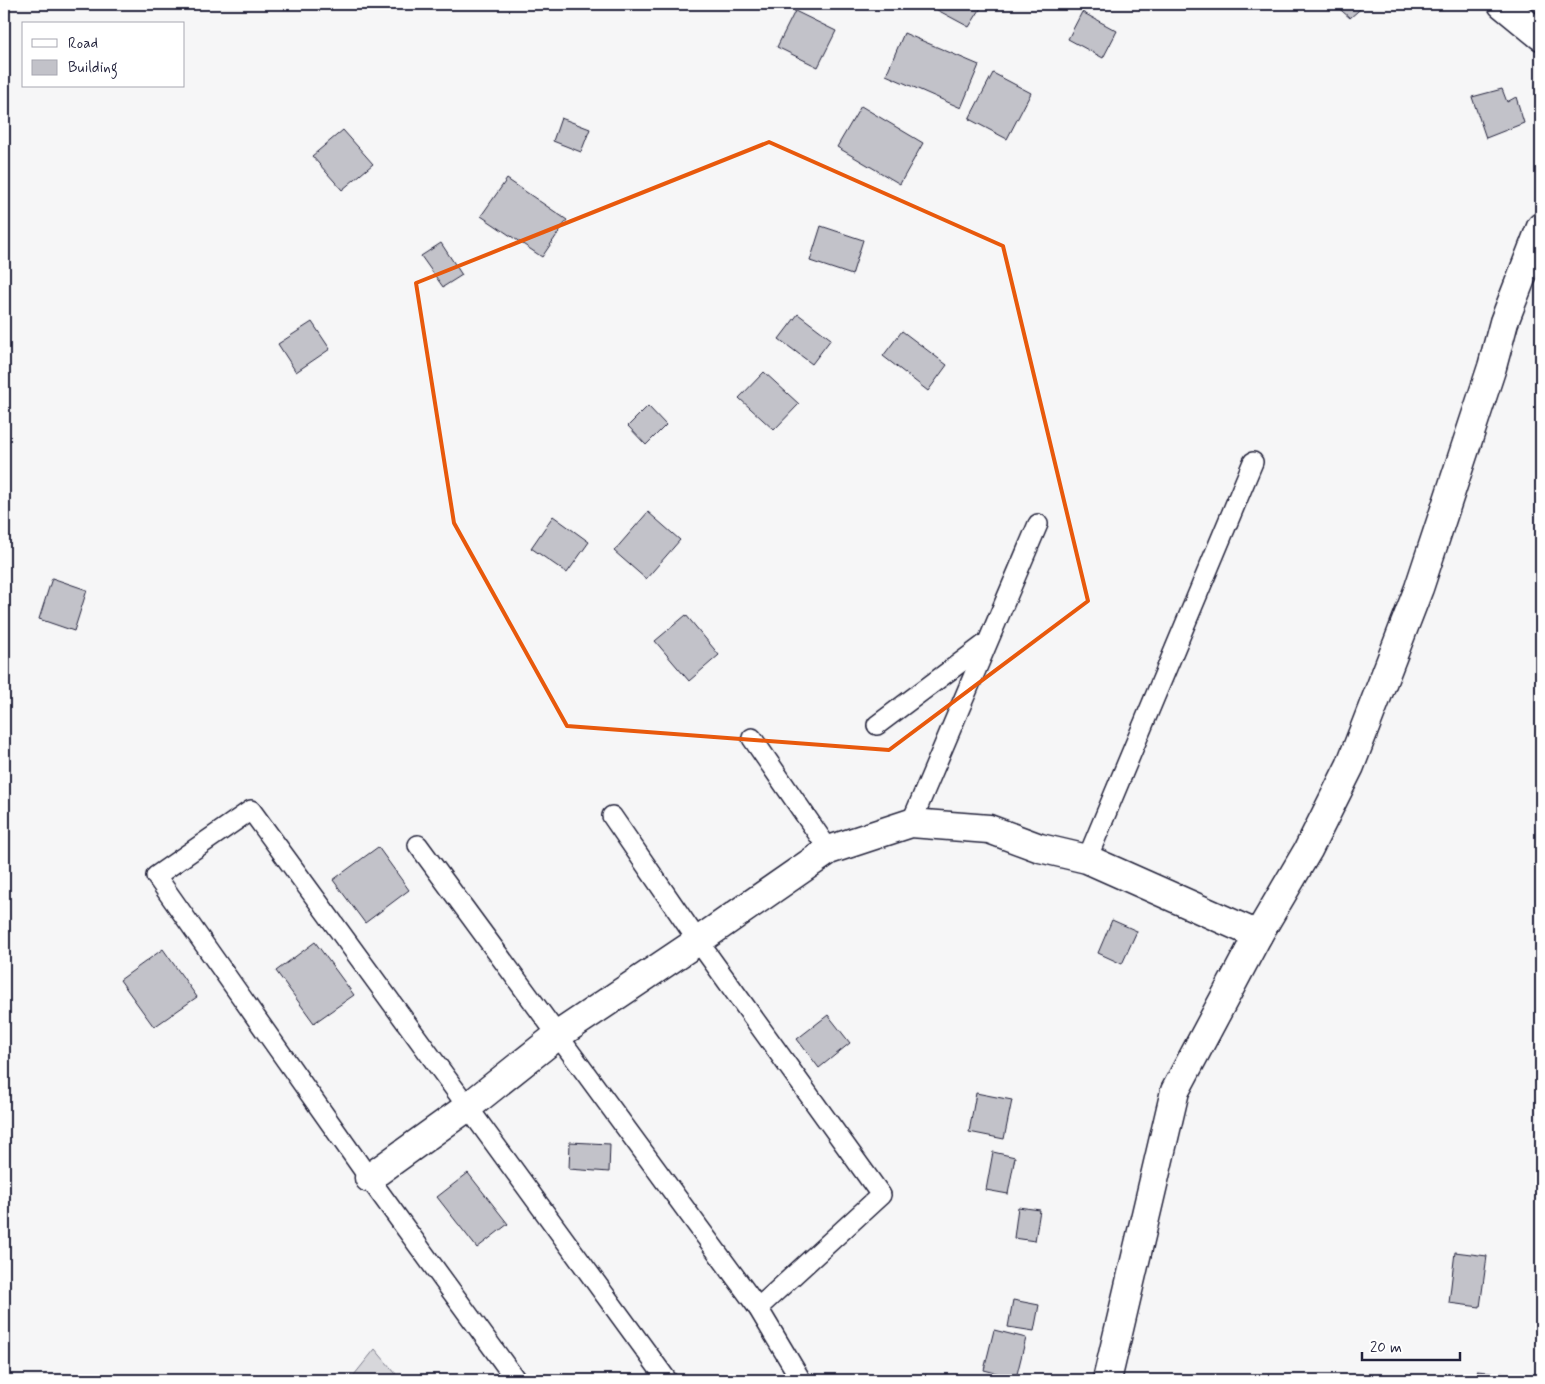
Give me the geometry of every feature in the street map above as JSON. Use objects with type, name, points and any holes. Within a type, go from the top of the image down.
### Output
[{"type":"street","points":[[1502,4],[1541,36]]},
{"type":"street","points":[[1107,1380],[1175,1091],[1258,935],[1308,850],[1350,766],[1419,588],[1492,367],[1504,322],[1541,227]]},
{"type":"street","points":[[369,1178],[469,1106],[558,1035],[698,942],[829,850],[911,823],[989,829],[1040,848],[1087,858],[1258,935]]},
{"type":"lane","points":[[1087,858],[1253,462]]},
{"type":"lane","points":[[911,823],[1038,524]]},
{"type":"lane","points":[[877,724],[986,643]]},
{"type":"lane","points":[[752,738],[829,850]]},
{"type":"lane","points":[[516,1380],[369,1178],[156,876],[252,810],[469,1106],[660,1377]]},
{"type":"lane","points":[[612,816],[698,942],[882,1195],[758,1308]]},
{"type":"lane","points":[[418,846],[758,1308],[801,1380]]},
{"type":"highlighted area","points":[[769,142],[1003,246],[1088,601],[889,750],[567,726],[454,523],[416,283]]},
{"type":"shaded area","points":[[375,1349],[401,1380],[350,1380]]},
{"type":"building","points":[[929,4],[973,4],[981,8],[969,27]]},
{"type":"building","points":[[1334,4],[1366,4],[1350,18]]},
{"type":"building","points":[[1519,4],[1541,4],[1541,22]]},
{"type":"building","points":[[795,11],[836,31],[818,67],[777,47]]},
{"type":"building","points":[[1082,12],[1117,31],[1103,58],[1068,39]]},
{"type":"building","points":[[904,33],[979,65],[961,108],[886,75]]},
{"type":"building","points":[[993,73],[1031,93],[1007,139],[969,119]]},
{"type":"building","points":[[1502,89],[1507,102],[1516,97],[1524,123],[1486,138],[1472,97]]},
{"type":"building","points":[[861,106],[923,143],[900,184],[837,147]]},
{"type":"building","points":[[561,118],[590,129],[581,152],[553,141]]},
{"type":"building","points":[[343,130],[373,164],[342,190],[312,156]]},
{"type":"building","points":[[507,179],[567,220],[542,257],[481,216]]},
{"type":"building","points":[[821,226],[863,240],[852,275],[810,261]]},
{"type":"building","points":[[441,243],[462,275],[443,287],[421,256]]},
{"type":"building","points":[[798,314],[831,339],[812,364],[779,339]]},
{"type":"building","points":[[312,322],[330,349],[296,372],[278,344]]},
{"type":"building","points":[[902,331],[947,365],[928,391],[883,356]]},
{"type":"building","points":[[764,372],[799,404],[774,430],[739,398]]},
{"type":"building","points":[[648,406],[666,425],[646,445],[628,426]]},
{"type":"building","points":[[648,512],[680,540],[646,579],[614,551]]},
{"type":"building","points":[[553,516],[589,542],[567,573],[531,548]]},
{"type":"building","points":[[52,578],[87,590],[74,631],[39,619]]},
{"type":"building","points":[[686,615],[719,655],[689,681],[655,641]]},
{"type":"building","points":[[378,847],[409,890],[365,923],[333,880]]},
{"type":"building","points":[[1112,920],[1137,931],[1122,964],[1098,953]]},
{"type":"building","points":[[315,942],[354,995],[314,1023],[276,971]]},
{"type":"building","points":[[163,949],[197,997],[154,1027],[120,980]]},
{"type":"building","points":[[828,1015],[850,1043],[819,1068],[797,1039]]},
{"type":"building","points":[[976,1093],[1012,1100],[1004,1139],[969,1132]]},
{"type":"building","points":[[570,1142],[610,1144],[609,1172],[569,1169]]},
{"type":"building","points":[[993,1152],[1015,1157],[1008,1194],[986,1190]]},
{"type":"building","points":[[468,1173],[508,1224],[477,1248],[437,1197]]},
{"type":"building","points":[[1018,1207],[1040,1210],[1035,1241],[1014,1238]]},
{"type":"building","points":[[1455,1252],[1487,1256],[1480,1307],[1449,1303]]},
{"type":"building","points":[[1013,1300],[1039,1305],[1034,1331],[1008,1327]]},
{"type":"building","points":[[994,1330],[1026,1338],[1016,1378],[984,1370]]},
{"type":"building","points":[[1477,1371],[1521,1375],[1521,1380],[1476,1380]]}]
